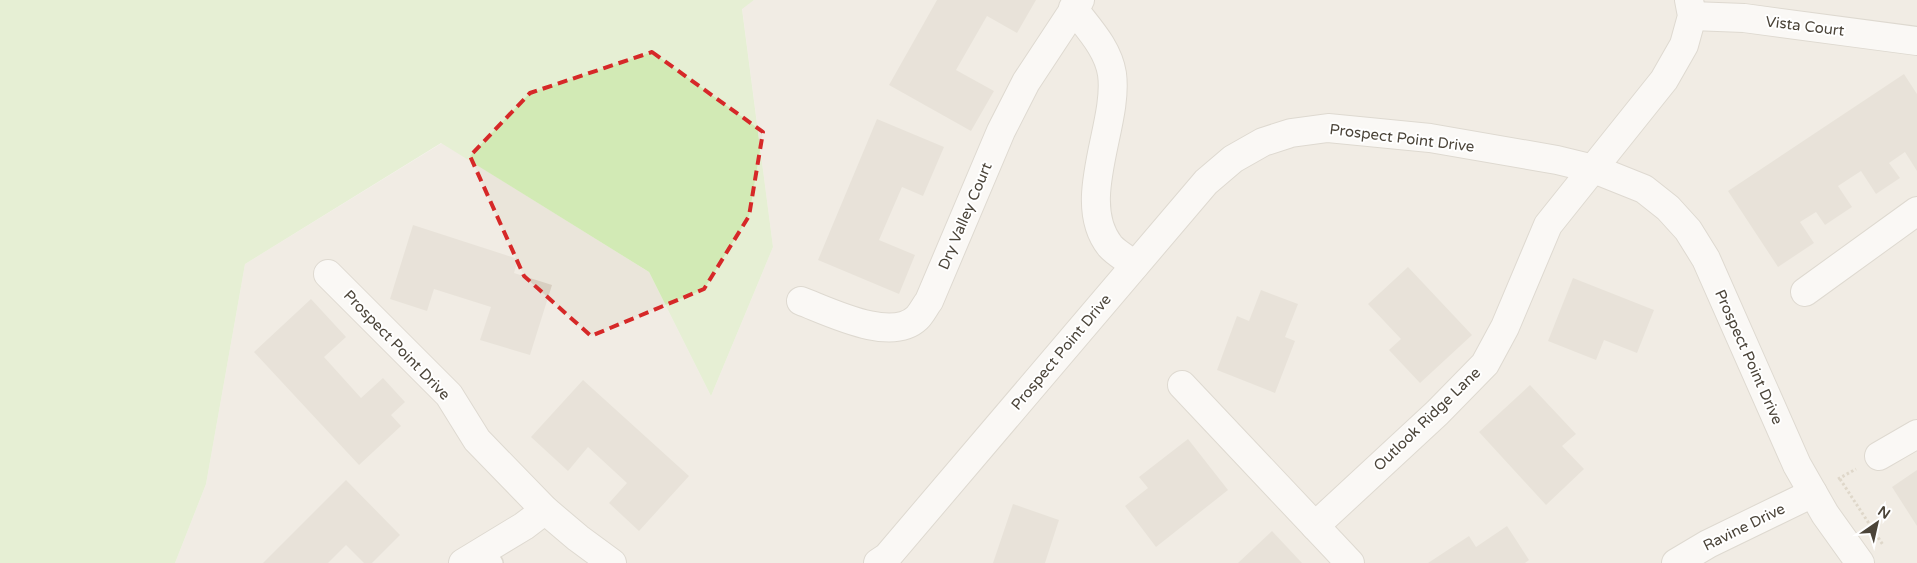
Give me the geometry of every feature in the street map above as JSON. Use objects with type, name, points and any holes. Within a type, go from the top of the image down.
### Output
[{"type":"street","name":"Dry Valley Court","points":[[802,301],[867,325],[881,328],[901,326],[917,318],[929,301],[1001,131],[1026,82],[1077,4],[1101,44],[1112,71],[1113,90],[1097,186],[1096,218],[1110,246],[1135,265]]},
{"type":"street","name":"Vista Court","points":[[1690,8],[1744,18],[1917,41]]},
{"type":"street","name":"Outlook Ridge Lane","points":[[1315,526],[1436,413],[1485,364],[1505,327],[1548,225],[1664,80],[1684,45],[1690,8]]},
{"type":"street","name":"Prospect Point Drive","points":[[886,561],[1206,182],[1233,159],[1263,142],[1291,133],[1328,128],[1430,138],[1557,160],[1594,169],[1644,188],[1668,208],[1688,230],[1706,259],[1798,465],[1825,514],[1860,563]]},
{"type":"street","points":[[1805,292],[1917,211]]},
{"type":"street","name":"Prospect Point Drive","points":[[328,274],[449,395],[477,440],[545,510],[612,563]]},
{"type":"street","points":[[1182,385],[1350,563]]},
{"type":"street","points":[[1879,456],[1917,434]]},
{"type":"street","name":"Ravine Drive","points":[[1676,563],[1708,544],[1813,493]]},
{"type":"street","points":[[463,563],[490,556],[545,510]]},
{"type":"path","points":[[1813,493],[1879,456]]},
{"type":"highlighted area","points":[[652,52],[763,132],[749,216],[704,289],[591,336],[524,276],[470,156],[530,93]]},
{"type":"shaded area","points":[[754,0],[1917,0],[1917,563],[175,563],[206,484],[245,264],[442,143],[649,272],[711,396],[773,247],[742,8]]},
{"type":"green space","points":[[0,0],[754,0],[742,9],[773,247],[711,396],[649,272],[441,143],[245,264],[206,484],[175,563],[0,563]]},
{"type":"building","points":[[937,0],[1036,0],[1017,33],[987,16],[956,70],[994,91],[971,131],[889,85]]},
{"type":"building","points":[[1904,74],[1917,94],[1917,171],[1905,152],[1889,163],[1900,178],[1876,194],[1861,171],[1838,186],[1852,207],[1825,225],[1816,212],[1800,222],[1814,243],[1778,267],[1728,191]]},
{"type":"building","points":[[877,119],[944,147],[923,196],[902,187],[879,240],[915,255],[899,294],[818,260]]},
{"type":"building","points":[[413,225],[518,259],[514,273],[552,285],[530,355],[480,340],[491,307],[434,289],[427,311],[390,299]]},
{"type":"building","points":[[1408,267],[1472,335],[1420,383],[1389,350],[1401,339],[1368,304]]},
{"type":"building","points":[[1573,278],[1654,310],[1637,353],[1604,340],[1596,360],[1548,341]]},
{"type":"building","points":[[1261,290],[1298,304],[1285,337],[1295,341],[1275,393],[1217,370],[1237,316],[1249,321]]},
{"type":"building","points":[[311,299],[346,337],[324,357],[361,398],[383,378],[405,402],[391,415],[401,426],[359,465],[254,352]]},
{"type":"building","points":[[583,380],[689,476],[639,531],[609,503],[627,483],[588,447],[568,471],[531,437]]},
{"type":"building","points":[[1530,385],[1576,434],[1562,446],[1584,469],[1546,505],[1479,432]]},
{"type":"building","points":[[1188,439],[1228,490],[1156,547],[1125,506],[1148,488],[1139,477]]},
{"type":"building","points":[[1917,470],[1917,526],[1892,487]]},
{"type":"building","points":[[346,480],[400,535],[372,563],[364,563],[346,545],[328,563],[263,563]]},
{"type":"building","points":[[1013,504],[1059,520],[1045,563],[993,563]]},
{"type":"building","points":[[1507,526],[1529,560],[1525,563],[1428,563],[1469,536],[1476,547]]},
{"type":"building","points":[[1272,531],[1302,563],[1238,563]]}]
